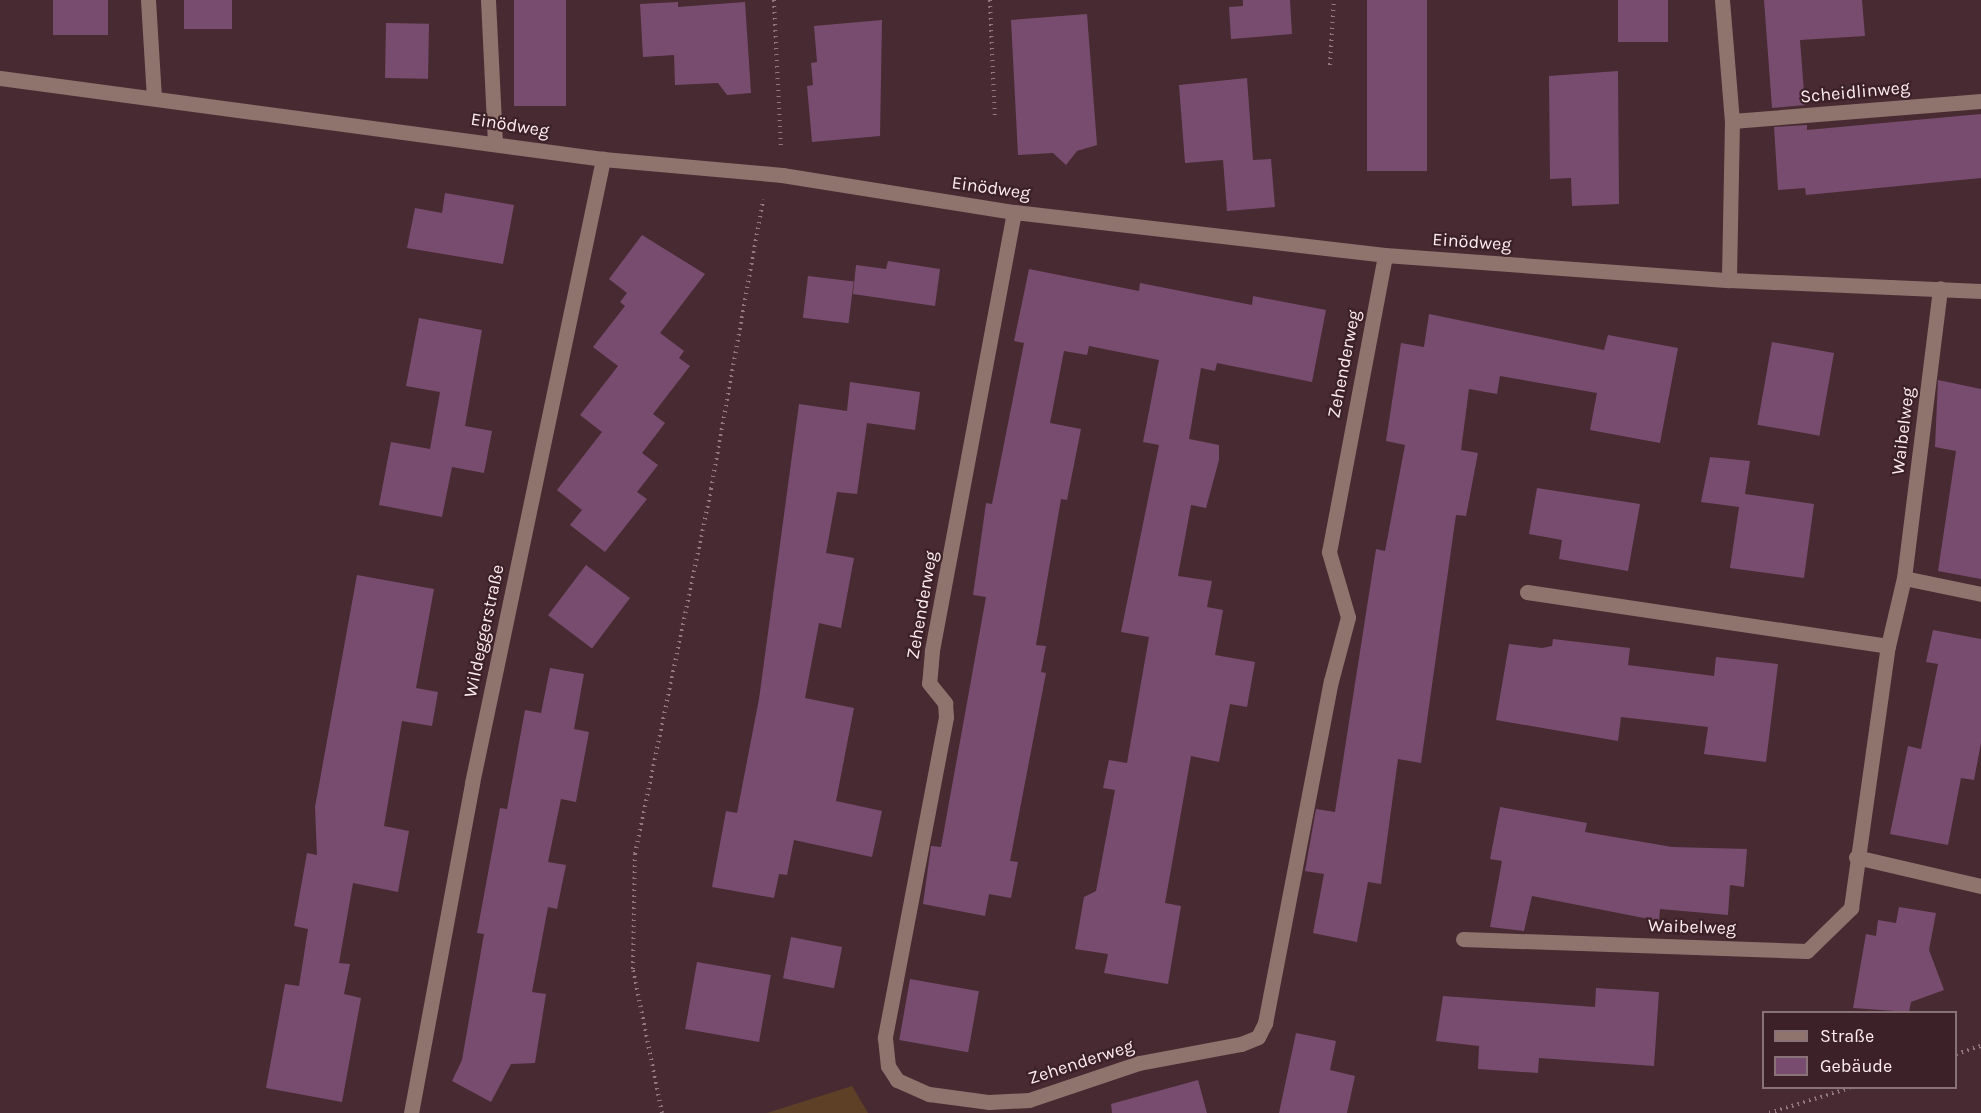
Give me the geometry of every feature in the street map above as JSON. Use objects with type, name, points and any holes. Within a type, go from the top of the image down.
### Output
[{"type":"street","points":[[148,0],[154,99]]},
{"type":"street","points":[[488,0],[495,142]]},
{"type":"street","points":[[1722,0],[1732,122],[1729,280]]},
{"type":"street","name":"Einödweg","points":[[0,78],[495,142],[603,159],[775,175],[1014,212],[1385,255],[1729,280],[1981,291]]},
{"type":"street","name":"Scheidlinweg","points":[[1732,122],[1981,101]]},
{"type":"street","name":"Wildeggerstraße","points":[[411,1113],[472,783],[603,159]]},
{"type":"street","name":"Zehenderweg","points":[[1014,212],[932,651],[929,683],[945,703],[946,717],[885,1038],[888,1065],[897,1080],[929,1094],[989,1102],[1029,1100],[1139,1063],[1241,1044],[1258,1037],[1265,1023],[1331,681],[1348,617],[1334,583],[1329,552],[1385,255]]},
{"type":"street","name":"Waibelweg","points":[[1463,939],[1808,951],[1851,908],[1856,857],[1888,646],[1904,579],[1940,288]]},
{"type":"street","points":[[1904,579],[1981,594]]},
{"type":"street","points":[[1527,592],[1888,646]]},
{"type":"street","points":[[1856,857],[1981,886]]},
{"type":"path","points":[[662,1113],[633,969],[635,854],[775,175],[774,0]]},
{"type":"path","points":[[990,0],[995,118]]},
{"type":"path","points":[[1330,65],[1334,0]]},
{"type":"path","points":[[1957,1054],[1981,1046]]},
{"type":"path","points":[[1769,1113],[1847,1089]]},
{"type":"shaded area","points":[[852,1086],[868,1113],[767,1113]]},
{"type":"building","points":[[53,0],[108,0],[108,35],[53,35]]},
{"type":"building","points":[[184,0],[232,0],[232,29],[184,29]]},
{"type":"building","points":[[514,0],[566,0],[566,106],[514,106]]},
{"type":"building","points":[[1243,0],[1290,0],[1292,34],[1231,39],[1229,7],[1243,6]]},
{"type":"building","points":[[1367,0],[1427,0],[1427,171],[1367,171]]},
{"type":"building","points":[[1618,0],[1668,0],[1668,42],[1618,42]]},
{"type":"building","points":[[1764,0],[1862,0],[1865,36],[1800,40],[1805,105],[1772,108]]},
{"type":"building","points":[[678,2],[678,7],[745,2],[751,93],[727,95],[718,83],[675,85],[674,55],[643,57],[640,4]]},
{"type":"building","points":[[1087,14],[1097,145],[1077,151],[1066,165],[1053,153],[1018,155],[1011,20]]},
{"type":"building","points":[[882,20],[880,136],[812,142],[807,86],[813,85],[811,63],[817,62],[814,26]]},
{"type":"building","points":[[386,23],[429,24],[428,79],[385,78]]},
{"type":"building","points":[[1618,71],[1619,204],[1572,206],[1571,178],[1550,179],[1549,76]]},
{"type":"building","points":[[1247,78],[1253,160],[1271,159],[1275,207],[1227,211],[1223,160],[1185,163],[1179,85]]},
{"type":"building","points":[[1981,114],[1981,178],[1806,195],[1805,188],[1778,190],[1774,127],[1807,125],[1807,130]]},
{"type":"building","points":[[445,193],[514,205],[503,264],[407,248],[415,208],[442,213]]},
{"type":"building","points":[[642,235],[705,274],[660,333],[684,351],[679,358],[690,366],[653,414],[665,423],[642,453],[658,465],[637,492],[647,499],[605,552],[570,525],[582,510],[557,490],[602,432],[580,415],[618,366],[593,347],[625,306],[620,302],[627,293],[609,279]]},
{"type":"building","points":[[888,261],[940,269],[935,306],[853,294],[856,265],[886,269]]},
{"type":"building","points":[[1029,269],[1139,291],[1140,283],[1252,305],[1253,296],[1326,310],[1312,382],[1217,363],[1215,371],[1201,368],[1189,439],[1219,445],[1219,460],[1206,508],[1191,505],[1178,576],[1212,581],[1207,607],[1223,610],[1215,655],[1255,662],[1247,707],[1230,704],[1219,762],[1191,756],[1165,903],[1181,906],[1168,984],[1104,973],[1108,954],[1075,949],[1084,897],[1096,891],[1115,790],[1103,788],[1109,760],[1127,763],[1149,637],[1121,632],[1159,445],[1143,442],[1159,360],[1089,346],[1087,355],[1064,351],[1050,423],[1081,429],[1067,500],[1061,499],[1036,645],[1046,646],[1041,672],[1046,673],[1010,861],[1018,862],[1011,898],[989,894],[985,916],[923,904],[931,846],[941,847],[986,597],[973,595],[986,503],[992,504],[1024,343],[1014,341]]},
{"type":"building","points":[[808,276],[854,282],[849,323],[803,318]]},
{"type":"building","points":[[1429,314],[1604,350],[1608,335],[1678,348],[1660,443],[1590,430],[1597,393],[1500,376],[1497,394],[1469,389],[1461,450],[1478,453],[1466,516],[1456,515],[1421,763],[1398,759],[1381,884],[1368,882],[1357,942],[1313,933],[1324,874],[1305,871],[1316,809],[1335,812],[1376,549],[1385,551],[1405,445],[1386,441],[1401,343],[1424,347]]},
{"type":"building","points":[[419,318],[482,330],[465,426],[492,431],[484,473],[452,467],[442,517],[379,505],[391,442],[430,449],[440,392],[406,386]]},
{"type":"building","points":[[1772,342],[1834,353],[1819,436],[1757,425]]},
{"type":"building","points":[[1938,380],[1981,389],[1981,579],[1938,571],[1956,451],[1935,447]]},
{"type":"building","points":[[850,382],[920,392],[915,430],[867,423],[857,494],[837,492],[826,553],[854,558],[841,628],[819,623],[805,698],[854,708],[836,801],[882,811],[872,857],[794,840],[787,875],[779,874],[774,898],[712,887],[726,811],[737,813],[759,699],[799,404],[847,411]]},
{"type":"building","points":[[1710,457],[1750,461],[1745,494],[1814,504],[1804,578],[1730,568],[1739,507],[1701,502]]},
{"type":"building","points":[[1537,488],[1640,504],[1628,571],[1559,559],[1562,540],[1529,534]]},
{"type":"building","points":[[586,565],[630,598],[592,648],[548,615]]},
{"type":"building","points":[[357,575],[434,589],[416,688],[438,692],[432,726],[402,721],[384,826],[409,831],[398,892],[353,883],[339,963],[350,964],[344,994],[361,998],[342,1102],[266,1088],[285,984],[299,986],[308,929],[294,926],[307,853],[317,855],[315,807]]},
{"type":"building","points":[[1933,630],[1981,639],[1981,743],[1974,780],[1961,778],[1948,845],[1890,834],[1908,746],[1921,749],[1938,664],[1926,662]]},
{"type":"building","points":[[1553,639],[1630,648],[1628,665],[1714,676],[1716,657],[1778,664],[1766,762],[1704,754],[1708,727],[1621,717],[1618,741],[1496,720],[1509,644],[1542,648],[1552,646]]},
{"type":"building","points":[[550,668],[584,674],[574,729],[589,732],[576,802],[561,799],[548,862],[566,865],[557,909],[548,907],[532,992],[546,994],[535,1063],[511,1064],[491,1102],[452,1081],[462,1060],[484,934],[477,933],[500,808],[507,809],[525,710],[541,713]]},
{"type":"building","points":[[1500,807],[1587,823],[1585,832],[1672,847],[1747,849],[1744,887],[1730,885],[1728,915],[1660,909],[1659,921],[1532,896],[1524,931],[1490,927],[1502,861],[1490,859]]},
{"type":"building","points":[[1899,907],[1936,913],[1929,950],[1944,990],[1911,1002],[1909,1011],[1853,1008],[1866,934],[1876,936],[1878,920],[1896,923]]},
{"type":"building","points":[[791,937],[842,947],[834,988],[783,978]]},
{"type":"building","points":[[697,962],[771,975],[759,1042],[685,1029]]},
{"type":"building","points":[[910,979],[979,991],[968,1052],[899,1040]]},
{"type":"building","points":[[1596,988],[1659,992],[1654,1066],[1539,1058],[1538,1073],[1478,1069],[1479,1046],[1436,1041],[1443,996],[1595,1007]]},
{"type":"building","points":[[1296,1033],[1336,1041],[1330,1070],[1355,1076],[1347,1113],[1279,1113]]},
{"type":"building","points":[[1198,1080],[1207,1113],[1112,1113],[1111,1104]]}]
